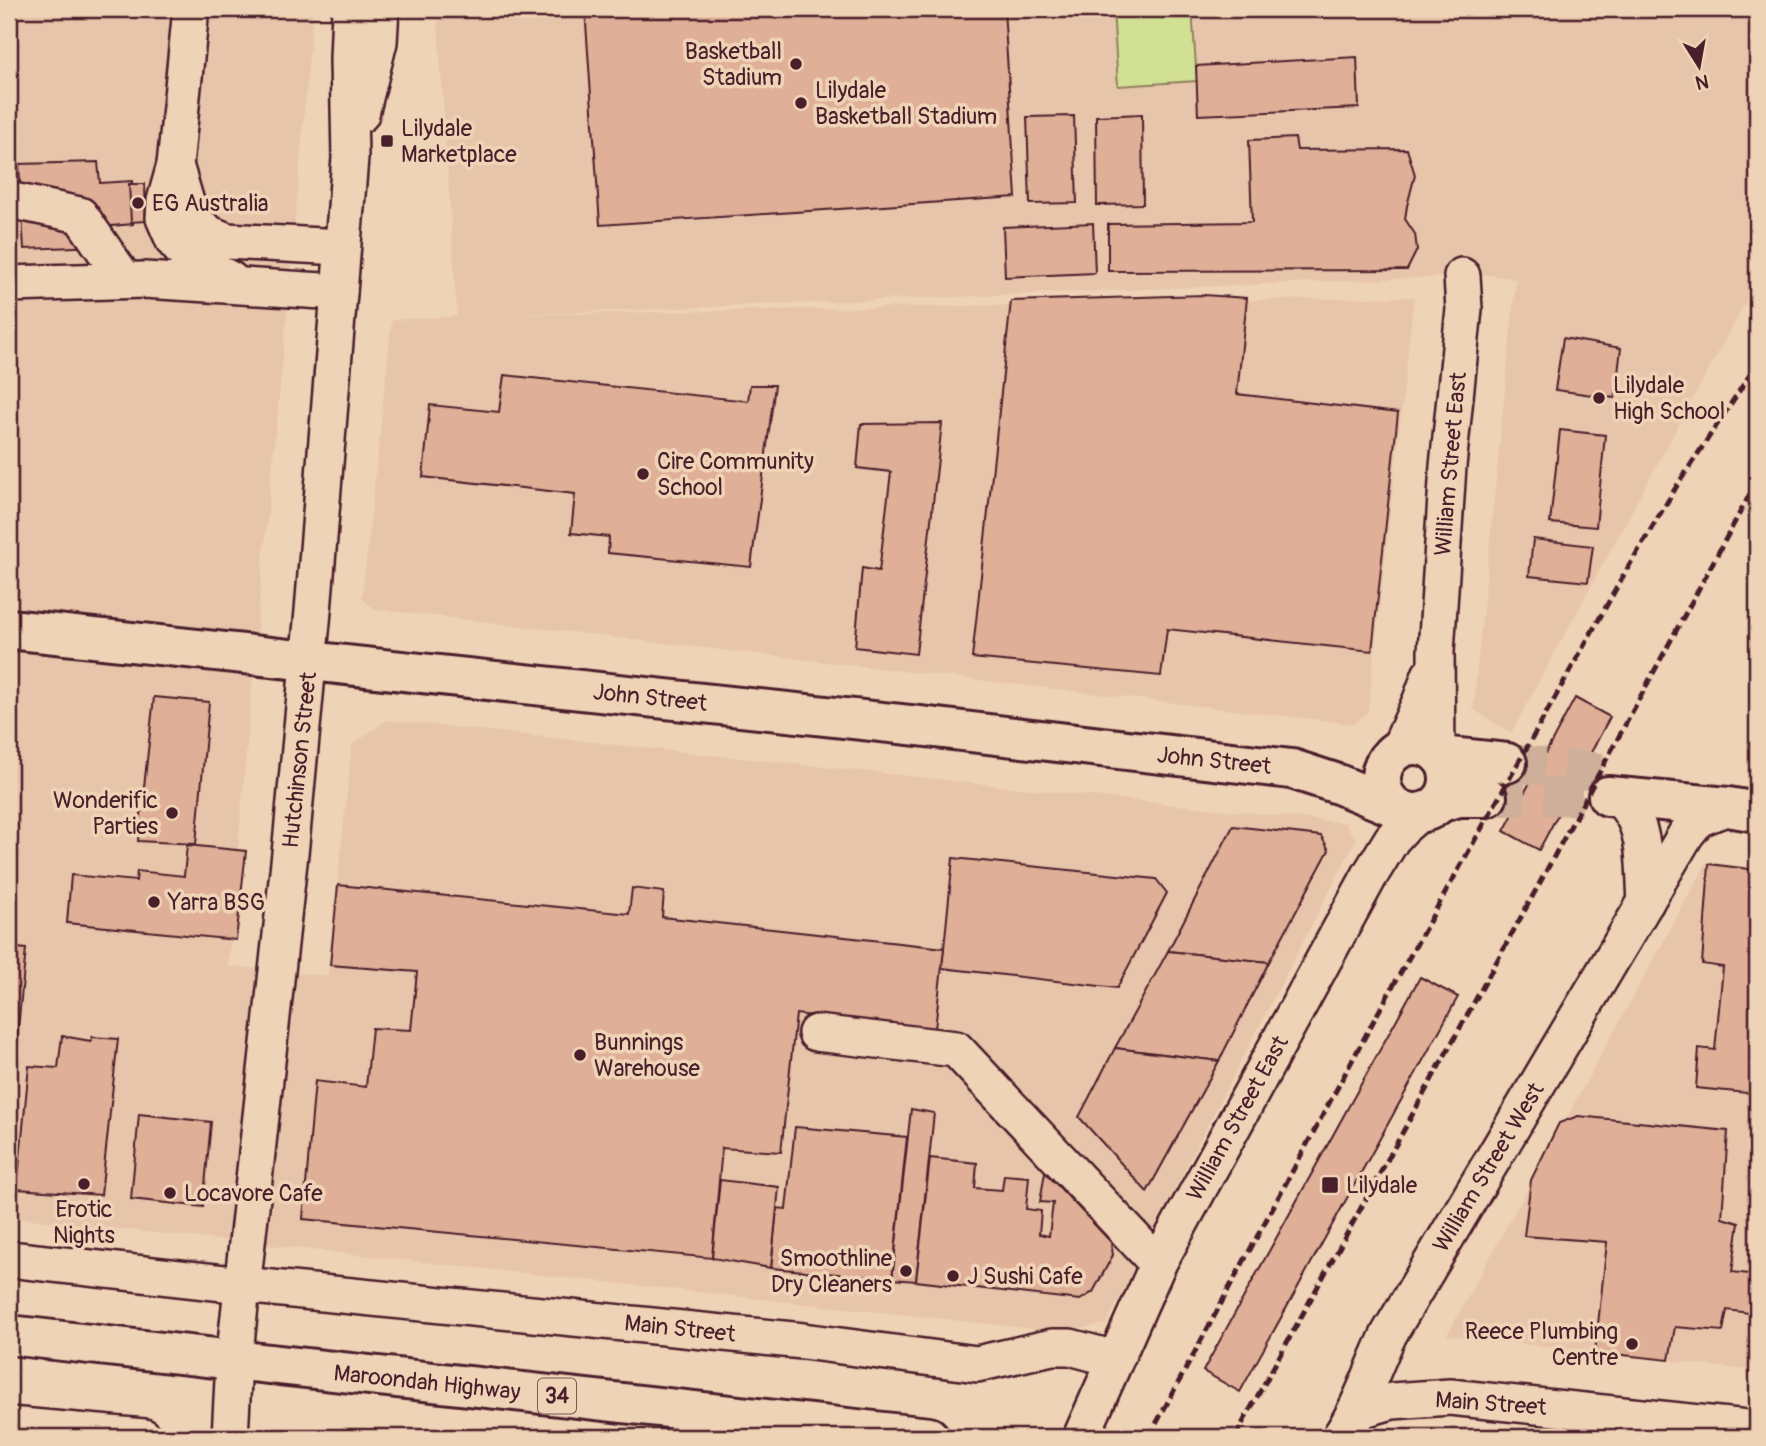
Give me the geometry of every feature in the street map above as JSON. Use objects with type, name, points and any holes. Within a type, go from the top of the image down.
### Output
[{"type":"main road","name":"John Street","points":[[9,629],[919,726],[1292,769],[1419,808]]},
{"type":"main road","name":"John Street","points":[[1292,769],[1354,762],[1409,746],[1432,749],[1439,755]]},
{"type":"main road","points":[[1395,752],[1382,770],[1381,787],[1391,804],[1419,808],[1459,797],[1487,797]]},
{"type":"main road","points":[[1419,808],[1446,793],[1449,774],[1439,755]]},
{"type":"main road","points":[[1439,755],[1507,763]]},
{"type":"main road","points":[[1615,789],[1743,810]]},
{"type":"main road","name":"Maroondah Highway","points":[[9,1335],[878,1435],[929,1437]]},
{"type":"street","points":[[191,9],[175,165],[197,243],[188,257],[247,287]]},
{"type":"street","name":"Hutchinson Street","points":[[230,1437],[234,1361],[309,661],[350,158],[350,9]]},
{"type":"street","name":"Hutchinson Street","points":[[350,158],[379,42],[381,9]]},
{"type":"street","points":[[9,200],[80,215],[134,280]]},
{"type":"street","points":[[134,280],[197,243],[227,241],[342,247]]},
{"type":"street","name":"William Street East","points":[[1439,755],[1436,652],[1448,466],[1464,309],[1462,276]]},
{"type":"street","points":[[9,283],[134,280],[339,292]]},
{"type":"street","name":"William Street East","points":[[1395,752],[1421,700],[1436,652]]},
{"type":"street","points":[[1615,789],[1636,822],[1642,847],[1646,902]]},
{"type":"street","name":"William Street East","points":[[1081,1437],[1158,1264],[1370,875],[1392,839],[1419,808]]},
{"type":"street","name":"William Street West","points":[[1346,1427],[1389,1334],[1693,824],[1705,815],[1743,810]]},
{"type":"street","points":[[816,1033],[956,1049],[1158,1264]]},
{"type":"street","name":"Main Street","points":[[9,1259],[803,1341],[977,1364],[1052,1347],[1070,1347],[1115,1359]]},
{"type":"street","name":"Main Street","points":[[1346,1427],[1364,1409],[1392,1401],[1450,1397],[1757,1429]]},
{"type":"street","points":[[9,1425],[73,1434],[144,1437]]},
{"type":"shaded area","points":[[9,9],[313,9],[228,966],[328,976],[352,745],[387,720],[1345,823],[1356,840],[1106,1324],[1063,1332],[9,1217]]},
{"type":"shaded area","points":[[437,9],[1757,9],[1757,281],[1511,733],[1473,709],[1516,279],[1490,275],[510,315],[1414,297],[1368,712],[1353,724],[375,609],[362,599],[392,320],[457,316]]},
{"type":"shaded area","points":[[1707,862],[1757,868],[1757,1371],[1447,1335]]},
{"type":"green space","points":[[1113,9],[1192,9],[1197,81],[1118,86]]},
{"type":"building","name":"Lilydale Basketball Stadium","points":[[585,9],[1004,9],[1016,197],[600,225]]},
{"type":"building","points":[[1357,57],[1359,108],[1198,115],[1196,66]]},
{"type":"building","points":[[1142,114],[1143,204],[1097,205],[1096,116]]},
{"type":"building","points":[[1074,116],[1077,203],[1030,204],[1027,117]]},
{"type":"building","points":[[1295,138],[1297,150],[1407,149],[1415,175],[1405,219],[1415,234],[1417,250],[1407,270],[1108,271],[1108,224],[1252,222],[1249,140]]},
{"type":"building","points":[[98,162],[100,183],[132,181],[133,224],[101,227],[102,246],[24,249],[19,164]]},
{"type":"building","name":"EG Australia","points":[[129,184],[145,184],[146,221],[131,222]]},
{"type":"building","points":[[1093,223],[1095,273],[1005,277],[1003,227]]},
{"type":"building","points":[[1204,295],[1247,298],[1237,394],[1398,413],[1372,651],[1167,629],[1161,676],[972,658],[1011,301]]},
{"type":"building","points":[[1563,338],[1621,348],[1615,398],[1555,390]]},
{"type":"building","points":[[504,375],[748,401],[750,385],[775,385],[751,567],[608,553],[609,537],[571,533],[575,494],[423,477],[430,405],[499,412]]},
{"type":"building","points":[[942,423],[916,654],[855,647],[862,568],[879,571],[891,472],[857,468],[861,424]]},
{"type":"building","points":[[1560,430],[1605,435],[1596,527],[1550,523]]},
{"type":"building","points":[[1533,539],[1593,546],[1588,582],[1529,576]]},
{"type":"building","points":[[154,697],[209,702],[196,844],[138,841]]},
{"type":"building","points":[[1575,698],[1610,717],[1539,850],[1504,831]]},
{"type":"building","points":[[1233,826],[1321,836],[1329,850],[1269,962],[1168,951]]},
{"type":"building","name":"Yarra BSG","points":[[187,845],[246,851],[236,940],[67,923],[71,875],[136,881],[137,871],[184,876]]},
{"type":"building","points":[[953,858],[1156,879],[1167,893],[1117,988],[942,968]]},
{"type":"building","points":[[1709,864],[1757,870],[1757,1094],[1696,1088],[1699,1048],[1715,1050],[1723,967],[1702,964]]},
{"type":"building","name":"Bunnings Warehouse","points":[[338,885],[629,914],[632,888],[664,892],[662,917],[944,948],[935,1029],[796,1014],[781,1152],[722,1148],[712,1258],[303,1219],[315,1081],[366,1087],[372,1028],[411,1030],[417,972],[330,965]]},
{"type":"building","points":[[9,947],[26,949],[9,1117]]},
{"type":"building","points":[[1168,951],[1269,962],[1219,1061],[1115,1048]]},
{"type":"building","name":"Lilydale","points":[[1420,977],[1458,997],[1240,1392],[1203,1371]]},
{"type":"building","points":[[62,1036],[91,1041],[92,1037],[118,1039],[101,1195],[17,1189],[29,1066],[58,1068]]},
{"type":"building","points":[[1115,1048],[1219,1061],[1147,1192],[1079,1117]]},
{"type":"building","points":[[911,1109],[934,1113],[916,1281],[892,1279]]},
{"type":"building","points":[[139,1114],[211,1122],[203,1207],[131,1199]]},
{"type":"building","points":[[1578,1116],[1728,1131],[1722,1218],[1739,1223],[1732,1272],[1757,1275],[1757,1314],[1727,1310],[1723,1331],[1675,1327],[1669,1360],[1595,1352],[1607,1242],[1524,1236],[1531,1180],[1559,1123]]},
{"type":"building","points":[[795,1127],[907,1137],[892,1279],[771,1268],[777,1208],[786,1209]]},
{"type":"building","points":[[930,1158],[977,1163],[975,1188],[1002,1190],[1004,1175],[1029,1177],[1026,1209],[1041,1211],[1039,1234],[1049,1236],[1053,1203],[1040,1202],[1045,1172],[1111,1242],[1113,1255],[1093,1292],[1080,1300],[916,1281]]},
{"type":"building","points":[[720,1180],[779,1187],[771,1268],[712,1258]]},
{"type":"tunnel","points":[[1507,763],[1620,774]]},
{"type":"tunnel","points":[[1487,797],[1608,796]]},
{"type":"railway","points":[[1149,1437],[1374,1020],[1626,571],[1678,484],[1757,364]]},
{"type":"railway","points":[[1235,1437],[1757,481]]},
{"type":"place","name":"Basketball Stadium","points":[[796,64]]},
{"type":"place","name":"Lilydale Basketball Stadium","points":[[801,103]]},
{"type":"place","name":"Lilydale Marketplace","points":[[387,141]]},
{"type":"place","name":"EG Australia","points":[[138,203]]},
{"type":"place","name":"Lilydale High School","points":[[1599,398]]},
{"type":"place","name":"Cire Community School","points":[[643,474]]},
{"type":"place","name":"Wonderific Parties","points":[[172,813]]},
{"type":"place","name":"Yarra BSG","points":[[154,902]]},
{"type":"place","name":"Bunnings Warehouse","points":[[580,1055]]},
{"type":"place","name":"Erotic Nights","points":[[84,1184]]},
{"type":"place","name":"Lilydale","points":[[1330,1185]]},
{"type":"place","name":"Locavore Cafe","points":[[170,1193]]},
{"type":"place","name":"Smoothline Dry Cleaners","points":[[906,1271]]},
{"type":"place","name":"J Sushi Cafe","points":[[953,1276]]},
{"type":"place","name":"Reece Plumbing Centre","points":[[1632,1344]]}]
